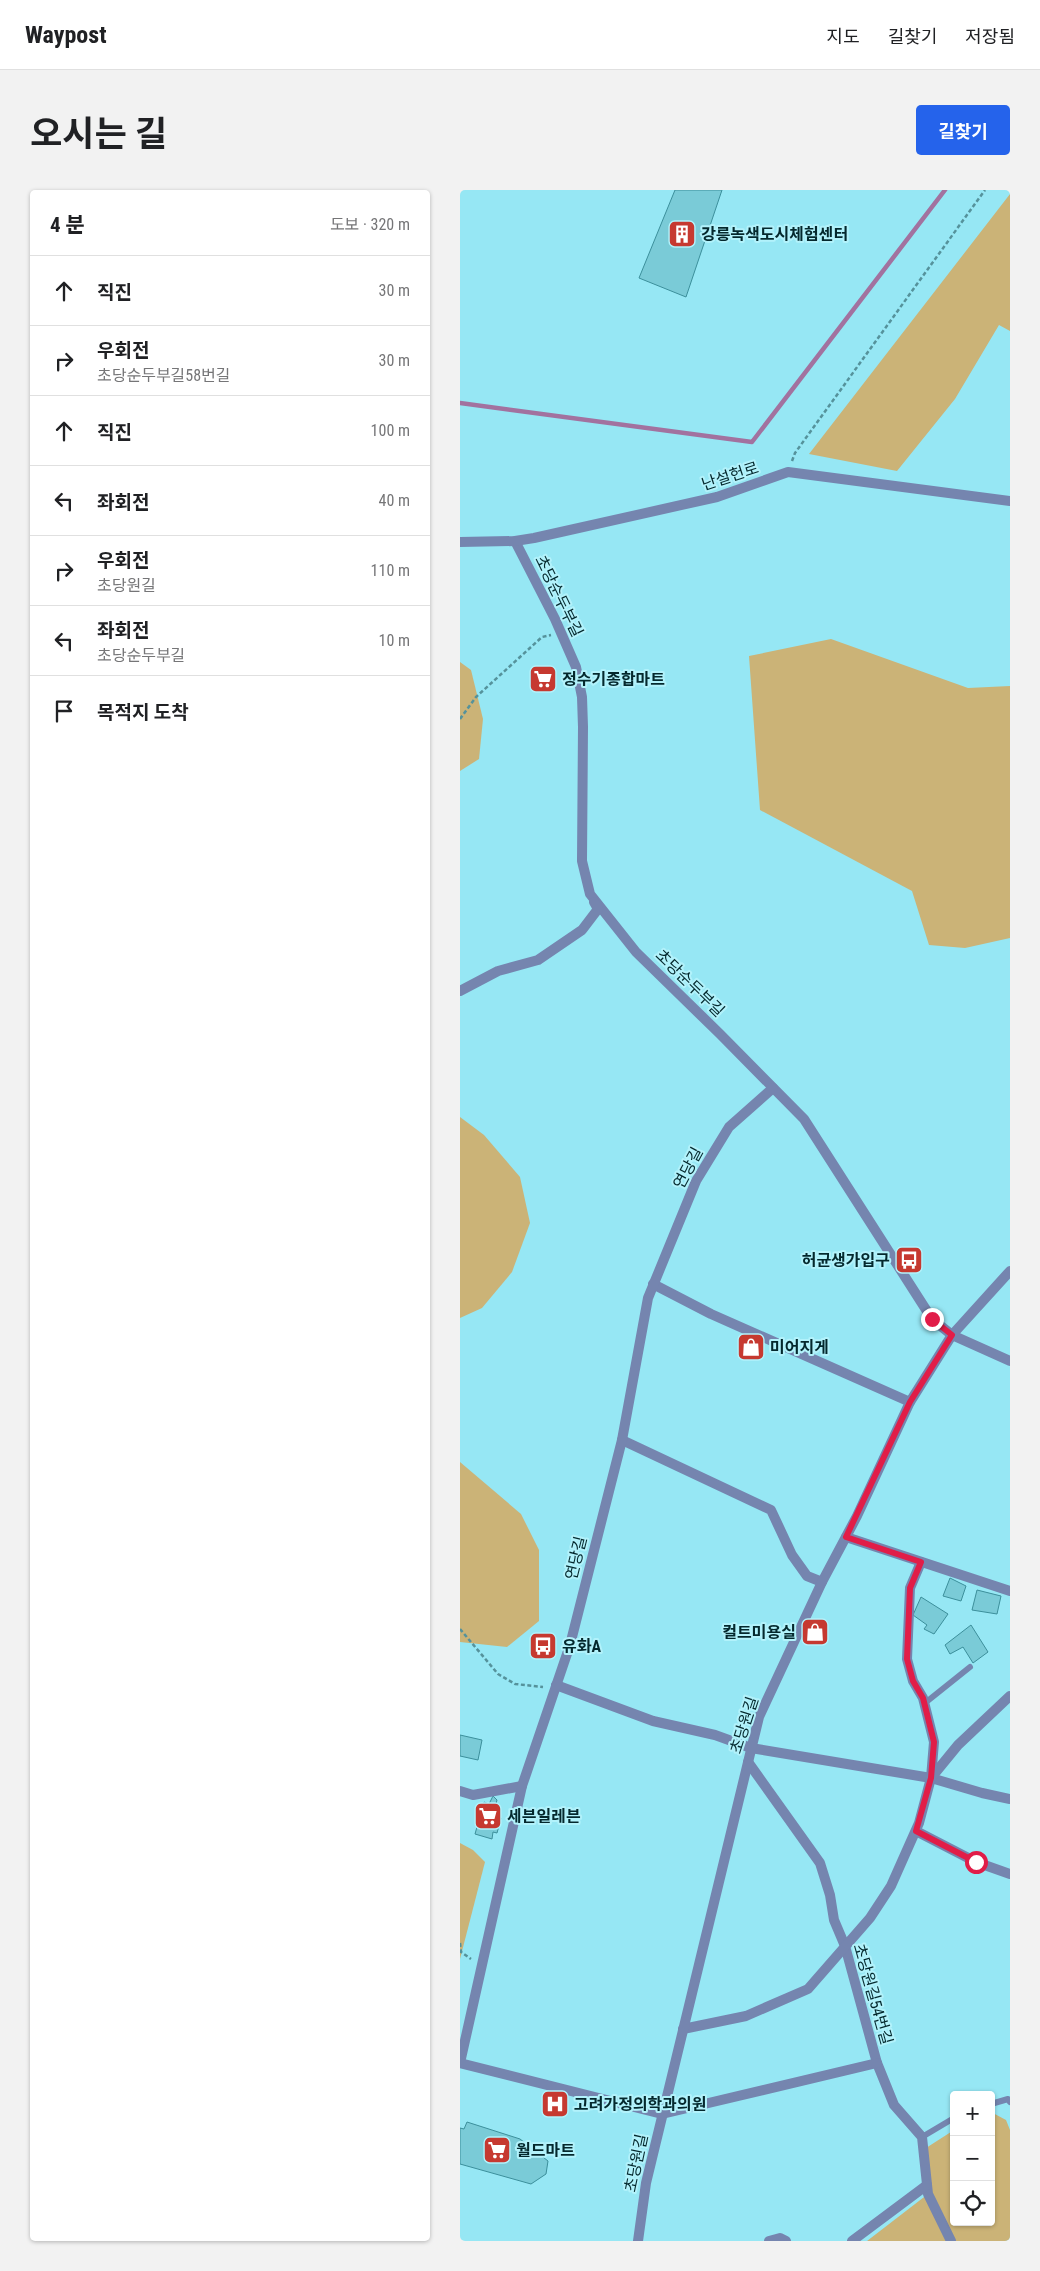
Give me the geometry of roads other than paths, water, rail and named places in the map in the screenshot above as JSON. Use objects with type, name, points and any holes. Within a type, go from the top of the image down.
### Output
[{"type":"street","name":"난설헌로","points":[[460,542],[515,541],[717,497],[788,472],[1010,501]]},
{"type":"street","name":"초당순두부길","points":[[515,541],[576,667],[582,698],[582,861],[590,894],[636,952],[804,1119],[932,1319],[952,1335],[1010,1361]]},
{"type":"street","points":[[460,991],[498,971],[538,960],[582,930],[598,909],[590,894]]},
{"type":"street","name":"연당길","points":[[460,2063],[522,1786],[570,1645],[622,1440],[648,1298],[696,1181],[729,1127],[773,1088]]},
{"type":"street","name":"초당원길","points":[[638,2241],[646,2183],[759,1717],[822,1582],[846,1537],[910,1402],[952,1335],[1010,1271]]},
{"type":"street","points":[[653,1284],[711,1314],[910,1402]]},
{"type":"street","points":[[622,1440],[771,1510],[792,1555],[807,1576],[822,1582]]},
{"type":"street","points":[[846,1537],[1010,1591]]},
{"type":"street","points":[[683,2029],[746,2016],[808,1989],[870,1918],[891,1886],[916,1831],[931,1778],[934,1742],[925,1703],[913,1681],[907,1659],[910,1588],[921,1562]]},
{"type":"street","points":[[555,1688],[653,1721],[715,1735],[751,1748],[931,1778],[982,1793],[1010,1798]]},
{"type":"street","points":[[931,1778],[958,1745],[1010,1696]]},
{"type":"street","name":"초당원길54번길","points":[[748,1762],[820,1864],[830,1895],[834,1920],[845,1946],[877,2063],[894,2105],[922,2137]]},
{"type":"street","points":[[460,1791],[473,1795],[522,1786]]},
{"type":"street","points":[[916,1831],[976,1862],[1010,1874]]},
{"type":"street","points":[[460,2063],[662,2114],[877,2063]]},
{"type":"street","points":[[922,2137],[928,2194],[951,2241]]},
{"type":"street","points":[[852,2241],[927,2185]]},
{"type":"street","points":[[769,2241],[780,2238],[786,2241]]},
{"type":"lane","points":[[925,1703],[970,1668]]},
{"type":"lane","points":[[995,2103],[1008,2098],[1010,2102]]},
{"type":"lane","points":[[922,2137],[950,2120]]},
{"type":"waterway","points":[[460,403],[752,442],[945,190]]},
{"type":"place","name":"강릉녹색도시체험센터","points":[[682,234]]},
{"type":"place","name":"정수기종합마트","points":[[543,679]]},
{"type":"place","name":"허균생가입구","points":[[909,1260]]},
{"type":"place","name":"미어지게","points":[[751,1347]]},
{"type":"place","name":"컬트미용실","points":[[815,1632]]},
{"type":"place","name":"유화A","points":[[543,1646]]},
{"type":"place","name":"세븐일레븐","points":[[488,1816]]},
{"type":"place","name":"고려가정의학과의원","points":[[555,2104]]},
{"type":"place","name":"월드마트","points":[[497,2150]]}]
